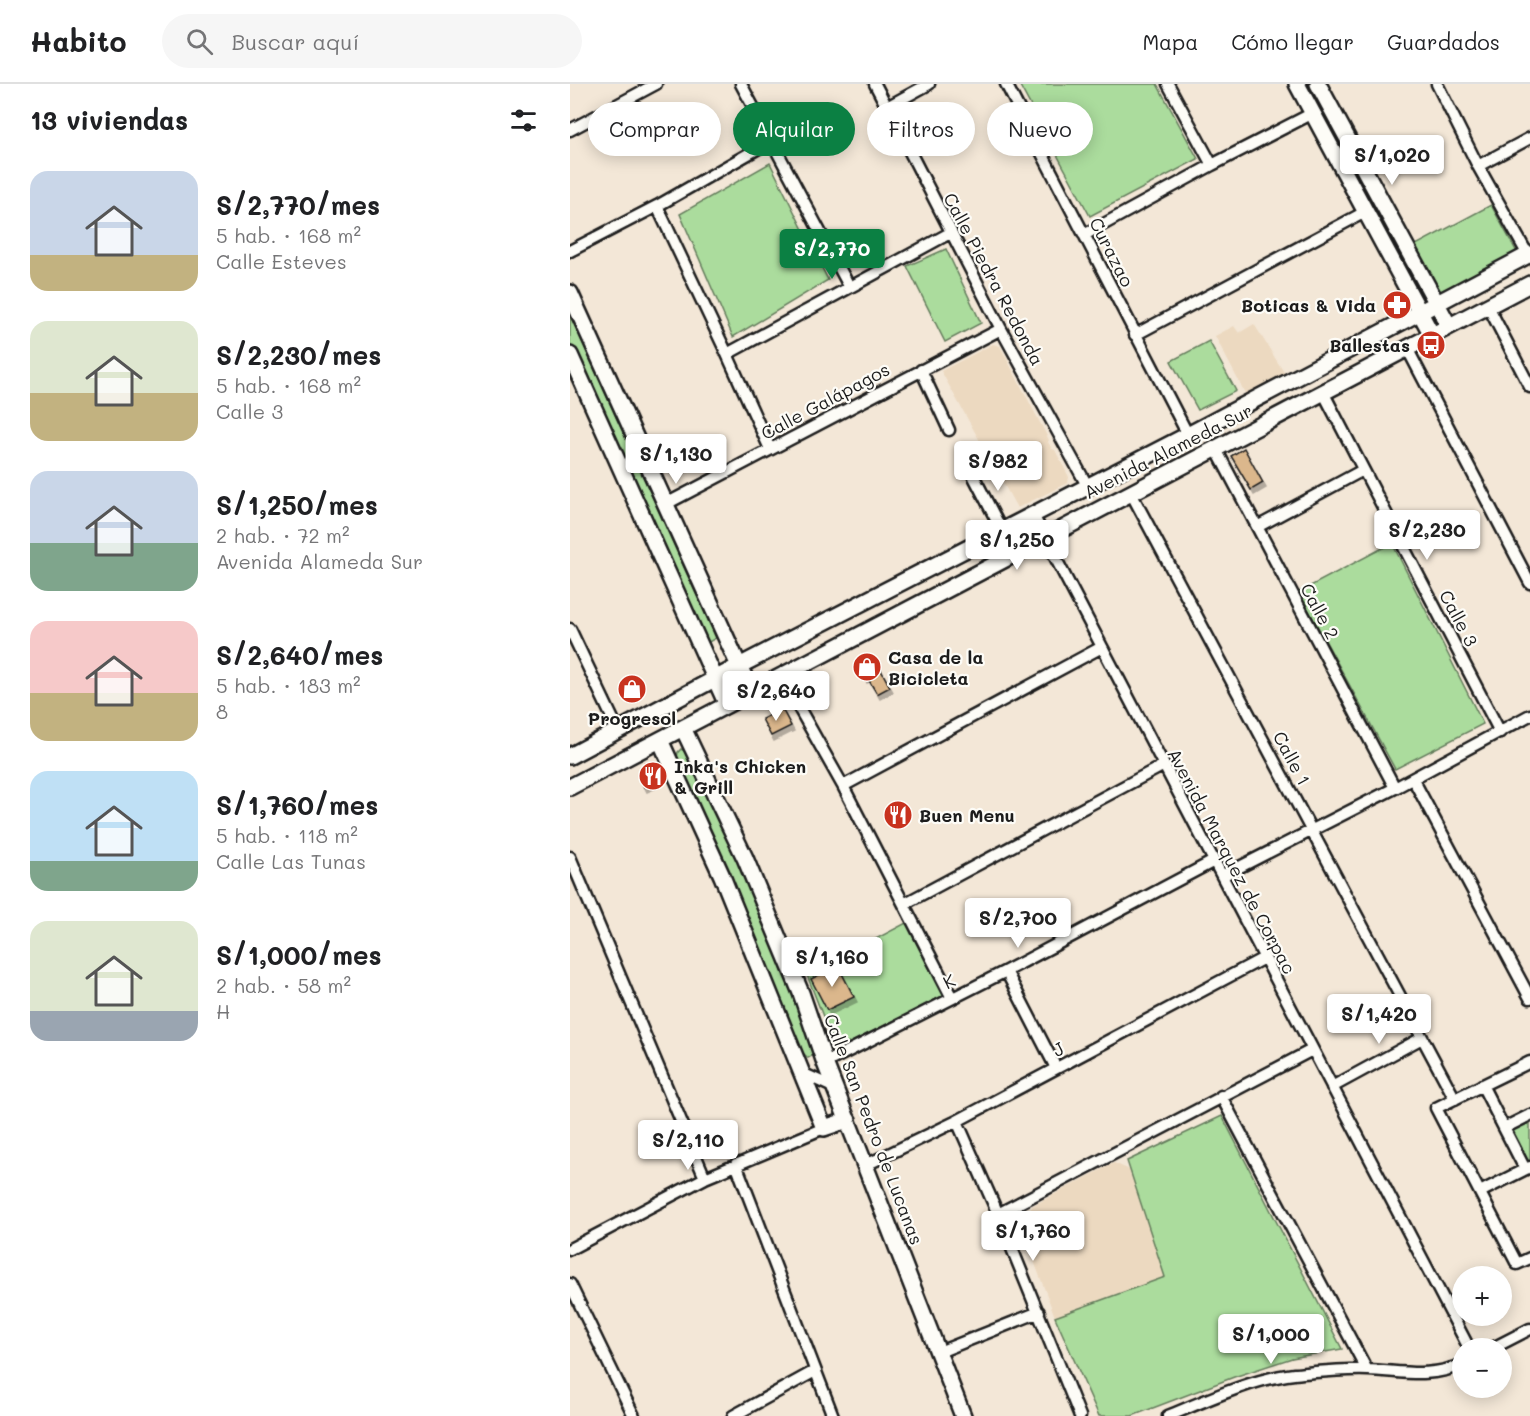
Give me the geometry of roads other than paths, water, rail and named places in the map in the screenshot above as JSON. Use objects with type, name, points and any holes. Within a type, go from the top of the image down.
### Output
[{"type":"street","points":[[570,130],[656,84]]},
{"type":"street","points":[[741,84],[750,102]]},
{"type":"street","name":"Calle Piedra Redonda","points":[[875,84],[884,102]]},
{"type":"street","points":[[896,102],[929,84]]},
{"type":"street","name":"Curazao","points":[[1006,84],[1188,435]]},
{"type":"street","points":[[1168,84],[1212,165]]},
{"type":"street","points":[[1297,84],[1432,335]]},
{"type":"street","points":[[1318,84],[1449,326]]},
{"type":"street","points":[[1437,84],[1478,166],[1529,254]]},
{"type":"street","points":[[1084,235],[1313,113]]},
{"type":"street","points":[[1478,166],[1530,138]]},
{"type":"street","points":[[570,251],[657,206],[745,156]]},
{"type":"street","points":[[779,156],[849,286]]},
{"type":"street","name":"Calle Piedra Redonda","points":[[912,156],[1001,329],[1088,487]]},
{"type":"street","points":[[657,206],[770,449]]},
{"type":"street","points":[[1135,335],[1365,212]]},
{"type":"street","points":[[727,354],[950,233]]},
{"type":"street","name":"Avenida Alameda Sur","points":[[570,756],[739,666],[1188,435],[1529,254]]},
{"type":"street","name":"Avenida Alameda Sur","points":[[570,787],[1530,284]]},
{"type":"street","points":[[570,293],[752,692]]},
{"type":"street","points":[[1488,306],[1530,387]]},
{"type":"street","name":"Calle Galápagos","points":[[666,504],[1001,329]]},
{"type":"street","points":[[1407,348],[1530,583]]},
{"type":"street","points":[[570,355],[727,705]]},
{"type":"street","points":[[921,370],[949,430]]},
{"type":"street","name":"Calle 3","points":[[1323,392],[1500,732]]},
{"type":"street","name":"Calle 2","points":[[1216,448],[1395,788]]},
{"type":"street","points":[[1257,527],[1363,470]]},
{"type":"street","points":[[973,475],[1002,531]]},
{"type":"street","name":"Calle 1","points":[[1131,493],[1455,1098]]},
{"type":"street","name":"Avenida Marquez de Corpac","points":[[1033,515],[1464,1338]]},
{"type":"street","points":[[571,636],[618,730]]},
{"type":"street","points":[[843,786],[1102,647]]},
{"type":"street","points":[[781,676],[843,786],[952,998]]},
{"type":"street","points":[[1222,876],[1395,788],[1530,715]]},
{"type":"street","name":"Calle San Pedro de Lucanas","points":[[683,728],[745,858],[801,993],[825,1063],[963,1416]]},
{"type":"street","points":[[660,740],[722,876],[824,1128]]},
{"type":"street","points":[[904,904],[1164,765]]},
{"type":"street","points":[[1413,778],[1530,998]]},
{"type":"street","points":[[570,857],[705,1178]]},
{"type":"street","name":"K","points":[[825,1063],[1214,861]]},
{"type":"street","name":"J","points":[[866,1166],[957,1121],[1264,958]]},
{"type":"street","points":[[1006,971],[1056,1068]]},
{"type":"street","points":[[1332,1087],[1422,1038]]},
{"type":"street","points":[[998,1215],[1312,1050]]},
{"type":"street","points":[[1530,1062],[1436,1108],[1517,1264],[1530,1257]]},
{"type":"street","points":[[802,1073],[835,1088]]},
{"type":"street","points":[[1480,1192],[1528,1168],[1482,1085]]},
{"type":"street","points":[[1221,1096],[1367,1370]]},
{"type":"street","points":[[1504,1128],[1530,1115]]},
{"type":"street","points":[[570,1249],[705,1178],[848,1120]]},
{"type":"street","points":[[957,1121],[1039,1312],[1080,1416]]},
{"type":"street","points":[[736,1164],[833,1416]]},
{"type":"street","points":[[570,1284],[634,1416]]},
{"type":"street","points":[[939,1352],[1039,1312]]},
{"type":"street","points":[[1512,1338],[1530,1329]]},
{"type":"street","points":[[1168,1416],[1231,1390],[1292,1375],[1367,1370],[1431,1373],[1452,1368]]},
{"type":"street","points":[[733,1416],[814,1371]]},
{"type":"place","name":"Boticas & Vida","points":[[1397,305]]},
{"type":"place","name":"Ballestas","points":[[1431,345]]},
{"type":"place","name":"Casa de la Bicicleta","points":[[867,667]]},
{"type":"place","name":"Progresol","points":[[632,689]]},
{"type":"place","name":"Inka's Chicken & Grill","points":[[653,776]]},
{"type":"place","name":"Buen Menu","points":[[898,815]]}]
